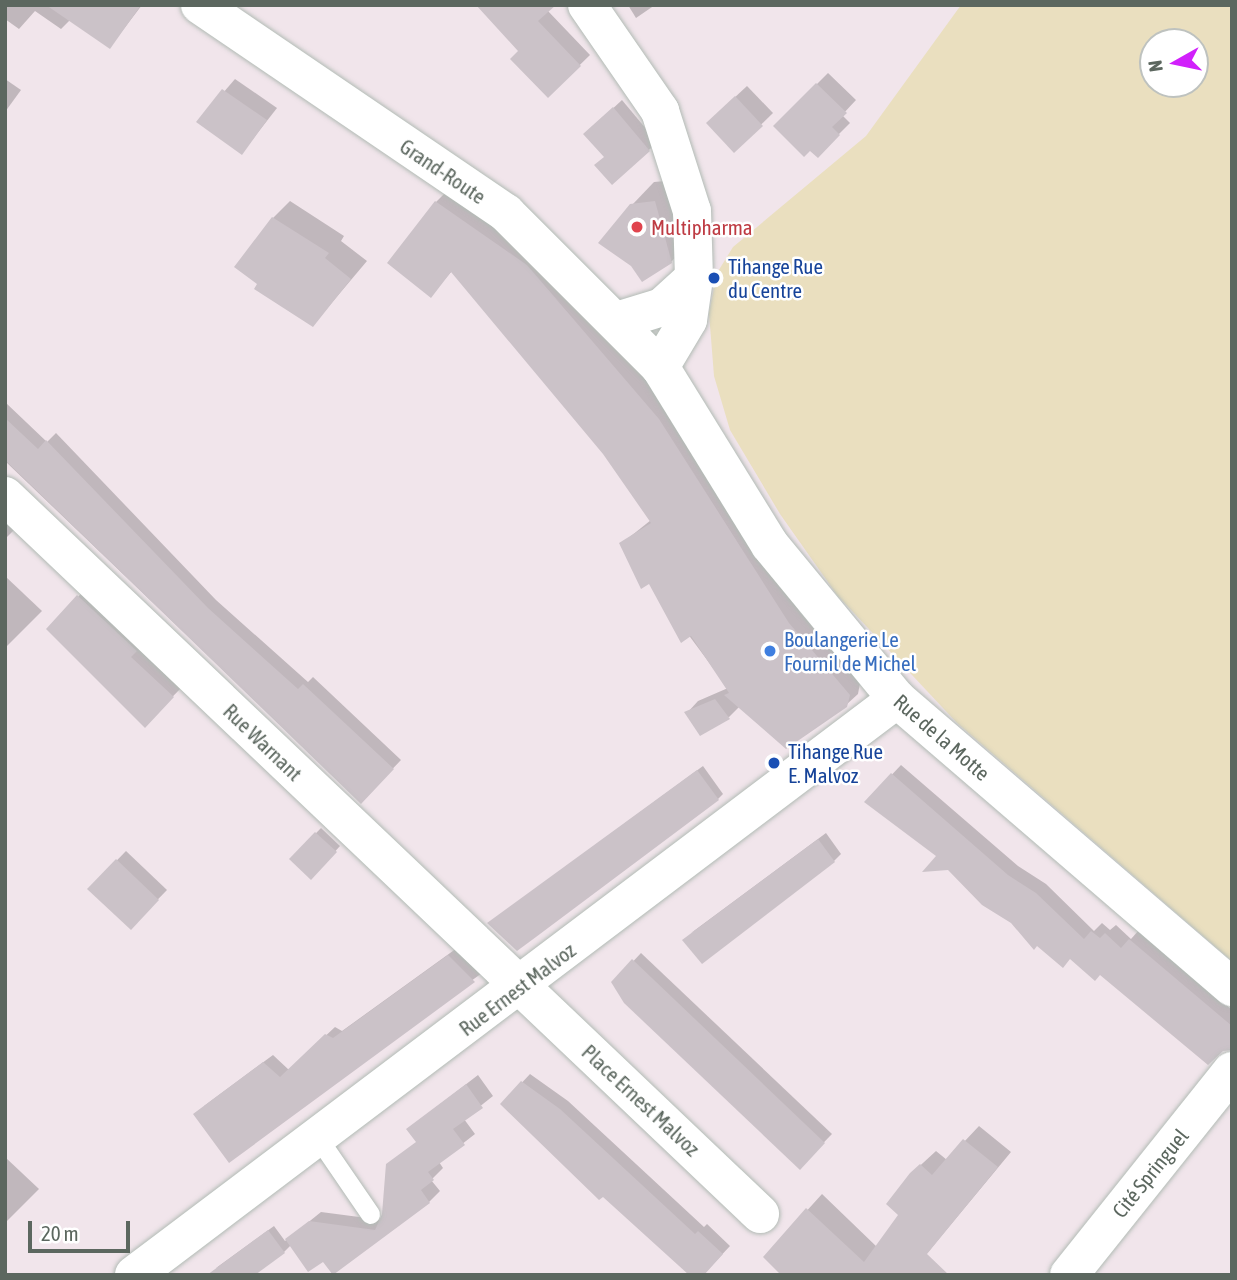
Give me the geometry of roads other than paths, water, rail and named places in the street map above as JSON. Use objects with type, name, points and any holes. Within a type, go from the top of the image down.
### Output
[{"type":"street","name":"Grand-Route","points":[[200,5],[506,213],[617,321],[660,367]]},
{"type":"street","points":[[587,5],[660,111],[692,211],[694,278],[688,320],[660,367]]},
{"type":"street","points":[[617,321],[662,307],[694,278]]},
{"type":"street","name":"Rue de la Motte","points":[[660,367],[770,545],[897,699],[1232,987]]},
{"type":"street","name":"Rue Warnant","points":[[5,496],[521,987]]},
{"type":"street","name":"Rue Ernest Malvoz","points":[[134,1275],[521,987],[897,699]]},
{"type":"street","name":"Place Ernest Malvoz","points":[[521,987],[760,1214]]},
{"type":"street","name":"Cité Springuel","points":[[1069,1275],[1232,1071]]},
{"type":"lane","points":[[318,1138],[370,1214]]},
{"type":"place","name":"Multipharma","points":[[637,227]]},
{"type":"place","name":"Tihange Rue du Centre","points":[[714,278]]},
{"type":"place","name":"Boulangerie Le Fournil de Michel","points":[[770,651]]},
{"type":"place","name":"Tihange Rue E. Malvoz","points":[[774,763]]}]
